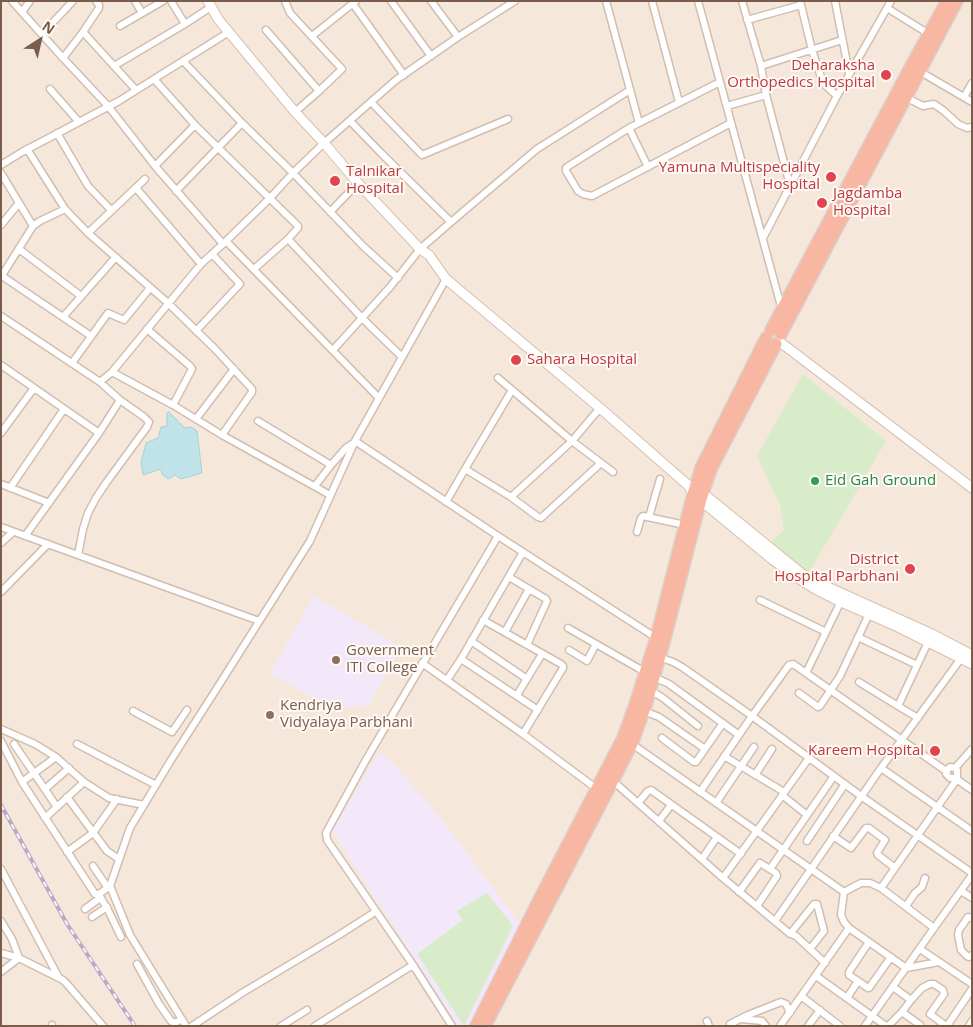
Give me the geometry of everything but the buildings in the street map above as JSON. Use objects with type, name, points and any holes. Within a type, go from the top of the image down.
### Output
[{"type":"highway","points":[[485,1026],[605,785],[650,674],[660,640],[701,468],[775,338],[788,322],[907,98],[929,34],[947,1]]},
{"type":"highway","points":[[775,338],[782,309],[916,69],[957,1]]},
{"type":"highway","points":[[660,640],[685,525],[696,492]]},
{"type":"highway","points":[[476,1026],[605,785],[632,744],[650,690],[650,674]]},
{"type":"street","points":[[12,1],[108,106],[154,166],[176,191],[379,398]]},
{"type":"street","points":[[22,12],[30,1]]},
{"type":"street","points":[[42,34],[73,1]]},
{"type":"street","points":[[63,58],[99,7],[96,1]]},
{"type":"street","points":[[136,1],[142,13]]},
{"type":"street","points":[[120,26],[163,1]]},
{"type":"street","points":[[171,1],[185,24]]},
{"type":"street","points":[[285,1],[290,13],[342,69],[295,112]]},
{"type":"street","points":[[391,1],[430,56]]},
{"type":"street","points":[[431,1],[458,37]]},
{"type":"street","points":[[100,382],[112,372],[201,264],[324,143],[404,75],[458,37],[515,1]]},
{"type":"street","points":[[606,1],[639,122]]},
{"type":"street","points":[[652,1],[679,102]]},
{"type":"street","points":[[698,1],[782,309],[788,322]]},
{"type":"street","points":[[742,1],[761,66],[766,95],[790,185]]},
{"type":"street","points":[[763,238],[849,73],[891,1]]},
{"type":"street","points":[[312,36],[355,2],[404,75]]},
{"type":"street","points":[[747,20],[801,3],[812,50],[824,84],[837,96]]},
{"type":"street","points":[[836,3],[849,73]]},
{"type":"street","points":[[114,66],[185,24],[210,4],[218,19],[295,112],[358,183],[420,249],[429,255],[446,278],[696,492],[801,573],[843,598],[966,655],[972,664]]},
{"type":"street","points":[[886,8],[929,34]]},
{"type":"street","points":[[266,30],[319,92]]},
{"type":"street","points":[[83,32],[136,90]]},
{"type":"street","points":[[1,165],[136,90],[229,32]]},
{"type":"street","points":[[761,66],[842,40]]},
{"type":"street","points":[[182,61],[330,212],[398,278]]},
{"type":"street","points":[[916,69],[972,102]]},
{"type":"street","points":[[154,79],[195,125],[298,226],[288,239],[254,269]]},
{"type":"street","points":[[720,82],[639,122],[567,167],[566,171],[578,191],[592,196],[731,123]]},
{"type":"street","points":[[964,97],[972,83]]},
{"type":"street","points":[[50,89],[79,122]]},
{"type":"street","points":[[333,350],[363,319],[420,249],[536,149],[630,90]]},
{"type":"street","points":[[727,106],[766,95]]},
{"type":"street","points":[[907,98],[923,106],[934,104],[958,124],[967,128],[972,127]]},
{"type":"street","points":[[371,102],[422,155],[508,119]]},
{"type":"street","points":[[350,121],[451,222]]},
{"type":"street","points":[[176,191],[242,123]]},
{"type":"street","points":[[154,166],[195,125]]},
{"type":"street","points":[[629,128],[648,167]]},
{"type":"street","points":[[57,133],[88,186],[111,210]]},
{"type":"street","points":[[27,149],[65,209],[115,258],[168,303],[234,369],[253,391],[222,435]]},
{"type":"street","points":[[1,173],[33,226]]},
{"type":"street","points":[[88,233],[145,179]]},
{"type":"street","points":[[330,212],[358,183]]},
{"type":"street","points":[[136,188],[201,264]]},
{"type":"street","points":[[2,223],[19,202]]},
{"type":"street","points":[[65,209],[33,226],[20,250],[2,276],[91,336]]},
{"type":"street","points":[[288,239],[363,319],[402,357]]},
{"type":"street","points":[[20,250],[82,296]]},
{"type":"street","points":[[196,331],[240,284],[212,254]]},
{"type":"street","points":[[63,317],[115,258]]},
{"type":"street","points":[[86,909],[93,905],[109,887],[130,828],[310,541],[354,442],[446,278]]},
{"type":"street","points":[[72,363],[108,313],[124,320],[150,288]]},
{"type":"street","points":[[1,316],[100,382],[149,422],[106,483],[88,513],[78,555]]},
{"type":"street","points":[[147,329],[192,369],[174,405]]},
{"type":"street","points":[[775,338],[972,488]]},
{"type":"street","points":[[1,365],[99,433]]},
{"type":"street","points":[[196,419],[234,369]]},
{"type":"street","points":[[112,372],[174,405],[222,435],[330,495]]},
{"type":"street","points":[[498,378],[572,441],[613,472]]},
{"type":"street","points":[[1,433],[34,388]]},
{"type":"street","points":[[446,502],[512,390]]},
{"type":"street","points":[[25,536],[99,433],[120,400]]},
{"type":"street","points":[[511,497],[572,441],[600,408]]},
{"type":"street","points":[[10,488],[64,409]]},
{"type":"street","points":[[258,421],[331,465]]},
{"type":"street","points":[[315,486],[346,448],[354,442]]},
{"type":"street","points":[[354,442],[660,640]]},
{"type":"street","points":[[465,468],[541,518],[601,463]]},
{"type":"street","points":[[649,517],[660,479]]},
{"type":"street","points":[[1,484],[49,503]]},
{"type":"street","points":[[637,532],[642,517],[685,525]]},
{"type":"street","points":[[1,528],[260,621]]},
{"type":"street","points":[[1,543],[13,532]]},
{"type":"street","points":[[452,1026],[327,840],[326,833],[422,663],[498,536]]},
{"type":"street","points":[[1,592],[48,544]]},
{"type":"street","points":[[447,680],[523,552]]},
{"type":"street","points":[[509,577],[546,599],[547,603],[527,645]]},
{"type":"street","points":[[505,632],[529,589]]},
{"type":"street","points":[[806,673],[843,598]]},
{"type":"street","points":[[760,600],[826,632]]},
{"type":"street","points":[[799,693],[818,707],[820,706],[840,676],[870,610]]},
{"type":"street","points":[[484,620],[561,664],[563,668],[523,734]]},
{"type":"street","points":[[568,628],[669,684],[739,735]]},
{"type":"street","points":[[858,637],[917,665]]},
{"type":"street","points":[[898,706],[930,638]]},
{"type":"street","points":[[471,641],[527,679]]},
{"type":"street","points":[[569,650],[587,661],[596,644]]},
{"type":"street","points":[[517,695],[542,654]]},
{"type":"street","points":[[775,921],[861,796],[966,655]]},
{"type":"street","points":[[655,656],[682,667],[972,874],[866,1026]]},
{"type":"street","points":[[461,659],[538,710]]},
{"type":"street","points":[[422,663],[523,734],[605,785],[638,803],[739,892],[790,934],[796,936],[825,963]]},
{"type":"street","points":[[700,792],[789,665],[793,664],[946,771],[950,778],[956,778],[972,790]]},
{"type":"street","points":[[859,682],[918,718]]},
{"type":"street","points":[[650,690],[698,726]]},
{"type":"street","points":[[133,711],[171,732],[187,710]]},
{"type":"street","points":[[644,711],[659,717],[705,750]]},
{"type":"street","points":[[662,738],[695,762],[723,723]]},
{"type":"street","points":[[178,724],[190,732]]},
{"type":"street","points":[[1,729],[36,744],[69,768],[84,782],[109,798],[144,805]]},
{"type":"street","points":[[1,741],[22,782],[95,894],[99,896],[107,907],[121,937]]},
{"type":"street","points":[[14,744],[57,807]]},
{"type":"street","points":[[78,744],[156,785]]},
{"type":"street","points":[[632,744],[844,892]]},
{"type":"street","points":[[716,803],[754,747]]},
{"type":"street","points":[[755,775],[772,749]]},
{"type":"street","points":[[955,768],[972,749]]},
{"type":"street","points":[[724,756],[783,794],[806,815]]},
{"type":"street","points":[[22,782],[56,758]]},
{"type":"street","points":[[723,878],[808,758]]},
{"type":"street","points":[[946,771],[950,767],[955,768]]},
{"type":"street","points":[[45,789],[69,768]]},
{"type":"street","points":[[882,768],[972,831]]},
{"type":"street","points":[[881,888],[956,778],[958,773],[955,768]]},
{"type":"street","points":[[770,868],[834,776]]},
{"type":"street","points":[[45,818],[84,782]]},
{"type":"street","points":[[807,841],[845,784]]},
{"type":"street","points":[[638,803],[650,790],[741,854]]},
{"type":"street","points":[[67,798],[108,854],[119,859]]},
{"type":"street","points":[[67,852],[93,833],[117,799]]},
{"type":"street","points":[[659,821],[671,805]]},
{"type":"street","points":[[833,836],[851,848],[866,828],[869,828],[885,840],[877,853],[878,855],[895,868]]},
{"type":"street","points":[[702,859],[718,837]]},
{"type":"street","points":[[739,892],[759,863],[770,868],[777,876],[757,906]]},
{"type":"street","points":[[93,866],[109,887],[130,934],[184,1023],[175,1024],[171,1022],[137,964]]},
{"type":"street","points":[[1,869],[59,978]]},
{"type":"street","points":[[906,906],[922,887],[926,878]]},
{"type":"street","points":[[844,892],[861,883],[870,883],[881,888],[934,928]]},
{"type":"street","points":[[961,891],[972,898]]},
{"type":"street","points":[[844,892],[841,915],[844,922],[850,928],[906,968],[939,962]]},
{"type":"street","points":[[790,934],[814,904],[817,904],[824,931],[810,949]]},
{"type":"street","points":[[92,917],[107,907]]},
{"type":"street","points":[[192,1026],[242,993],[375,912]]},
{"type":"street","points":[[972,918],[968,917],[959,930],[958,935],[961,950],[969,957],[972,955]]},
{"type":"street","points":[[1,921],[12,940],[19,958]]},
{"type":"street","points":[[780,1026],[850,928]]},
{"type":"street","points":[[869,942],[849,972],[849,975],[869,988],[890,957]]},
{"type":"street","points":[[920,949],[972,984]]},
{"type":"street","points":[[1,953],[19,958],[59,978],[67,984],[103,1026]]},
{"type":"street","points":[[1,972],[19,958]]},
{"type":"street","points":[[315,1026],[413,966]]},
{"type":"street","points":[[816,976],[887,1026],[902,1012],[922,988],[930,984],[937,985],[943,990],[944,994],[930,1014],[946,1026],[972,990]]},
{"type":"street","points":[[847,998],[858,981]]},
{"type":"street","points":[[893,987],[911,1000]]},
{"type":"street","points":[[801,996],[840,1026]]},
{"type":"street","points":[[730,1024],[781,1002],[786,1004],[790,1012]]},
{"type":"street","points":[[282,1026],[307,1010]]},
{"type":"street","points":[[808,1026],[820,1010]]},
{"type":"street","points":[[902,1012],[920,1025]]},
{"type":"street","points":[[740,1019],[762,1021],[766,1026]]},
{"type":"street","points":[[969,1026],[972,1021]]},
{"type":"shaded area","points":[[1,1],[972,1],[972,1026],[1,1026]]},
{"type":"shaded area","name":"Government ITI College","points":[[314,596],[402,647],[369,705],[332,709],[270,673]]},
{"type":"shaded area","points":[[379,752],[392,762],[444,822],[520,924],[471,1026],[458,1026],[332,831]]},
{"type":"green space","name":"Eid Gah Ground","points":[[803,374],[886,441],[808,574],[767,546],[784,530],[780,505],[757,456]]},
{"type":"green space","points":[[487,893],[513,926],[464,1026],[417,954],[463,920],[457,911]]},
{"type":"water","points":[[169,412],[185,428],[191,427],[197,431],[202,473],[181,479],[175,475],[168,479],[162,474],[161,469],[143,475],[141,462],[146,443],[158,438],[161,427],[167,426],[167,413]]},
{"type":"railway","points":[[1,805],[67,924],[135,1026]]},
{"type":"place","name":"Deharaksha Orthopedics Hospital","points":[[886,75]]},
{"type":"place","name":"Yamuna Multispeciality Hospital","points":[[831,177]]},
{"type":"place","name":"Talnikar Hospital","points":[[335,181]]},
{"type":"place","name":"Jagdamba Hospital","points":[[822,203]]},
{"type":"place","name":"Sahara Hospital","points":[[516,360]]},
{"type":"place","name":"Eid Gah Ground","points":[[815,481]]},
{"type":"place","name":"District Hospital Parbhani","points":[[910,569]]},
{"type":"place","name":"Government ITI College","points":[[336,660]]},
{"type":"place","name":"Kendriya Vidyalaya Parbhani","points":[[270,715]]},
{"type":"place","name":"Kareem Hospital","points":[[935,751]]}]
